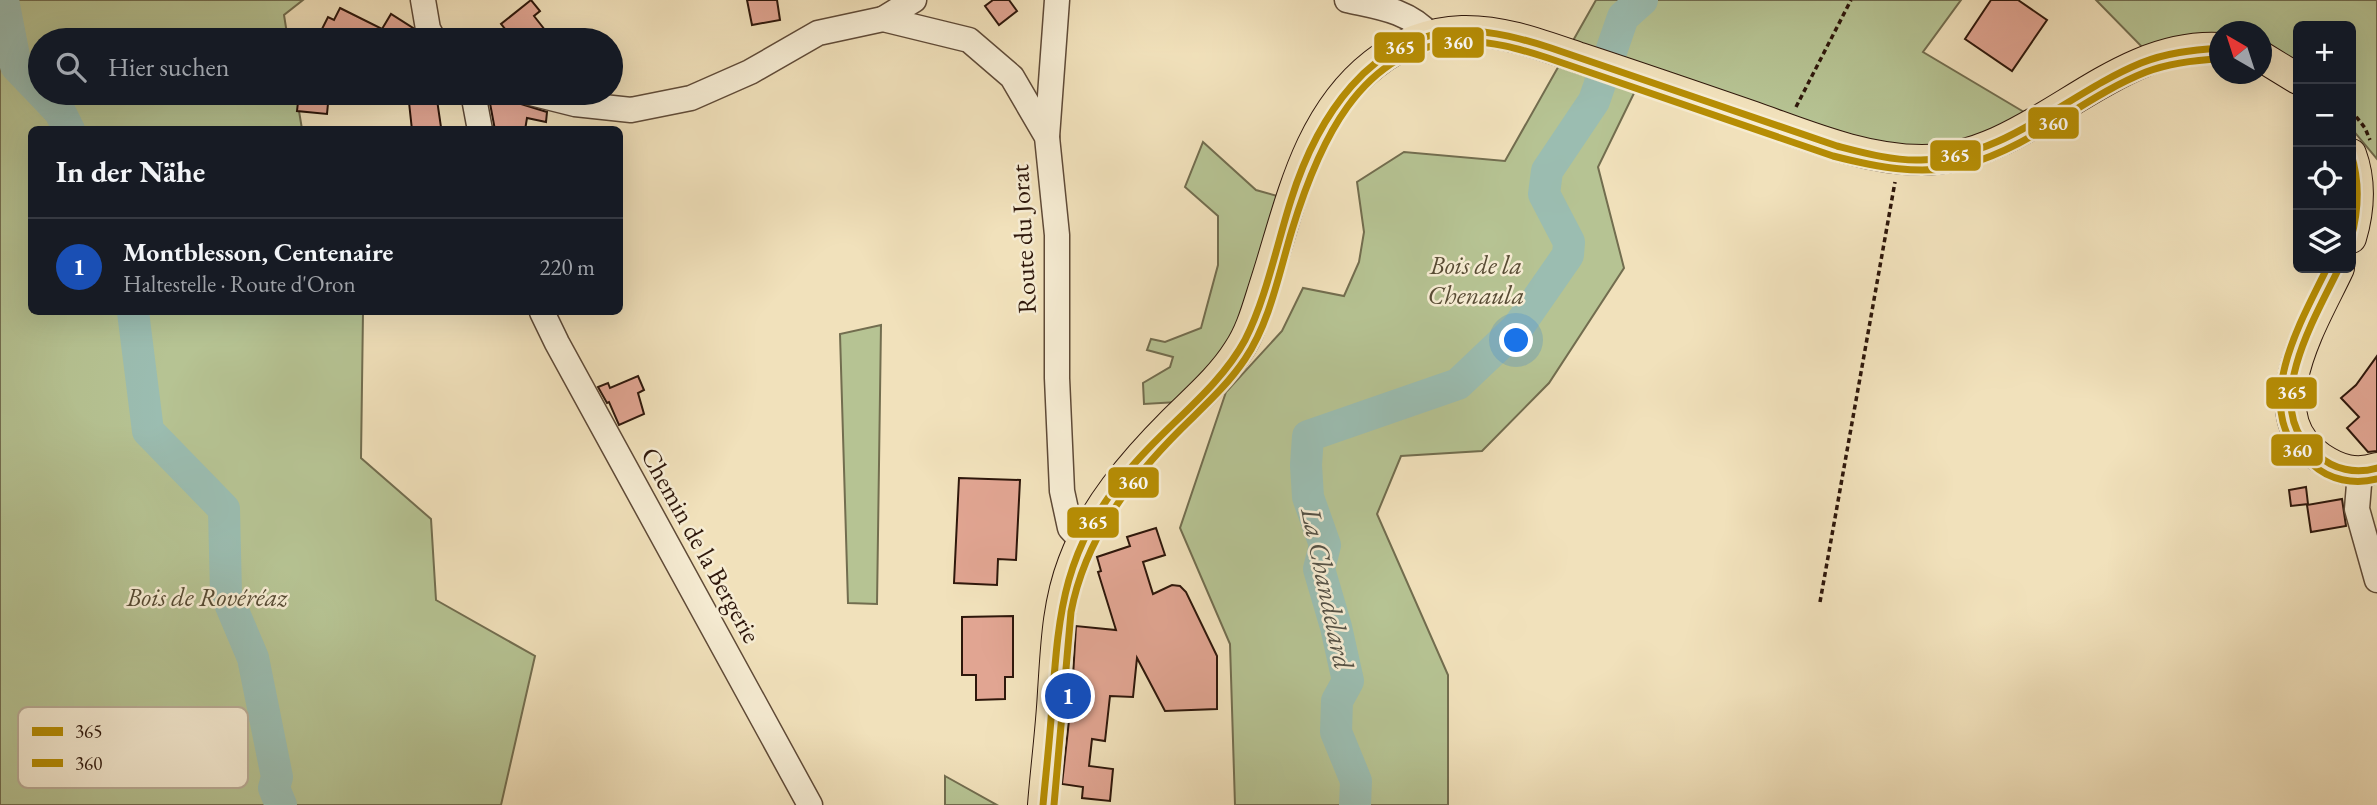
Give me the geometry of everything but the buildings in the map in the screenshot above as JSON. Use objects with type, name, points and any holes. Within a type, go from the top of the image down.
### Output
[{"type":"main road","points":[[1043,805],[1058,626],[1064,590],[1082,541],[1094,519],[1138,459],[1210,386],[1241,346],[1251,325],[1310,145],[1332,106],[1356,78],[1378,60],[1430,35],[1457,31],[1486,32],[1518,38],[1832,144],[1899,159],[1948,158],[1978,149],[2015,133],[2132,66],[2169,52],[2209,47]]},
{"type":"main road","points":[[2272,63],[2293,76]]},
{"type":"main road","points":[[2356,210],[2362,152]]},
{"type":"main road","points":[[2337,273],[2300,352],[2291,385],[2291,410],[2300,436],[2316,455],[2336,467],[2368,470]]},
{"type":"street","points":[[423,0],[428,28]]},
{"type":"street","points":[[883,19],[914,0]]},
{"type":"street","points":[[1047,137],[1057,0]]},
{"type":"street","points":[[1347,0],[1398,12],[1413,19],[1430,35]]},
{"type":"street","name":"Route du Jorat","points":[[584,105],[631,110],[691,99],[750,72],[818,33],[883,19],[969,40],[1012,77],[1047,137],[1057,235],[1057,377],[1062,491],[1070,528],[1082,541]]},
{"type":"street","points":[[475,105],[479,126]]},
{"type":"street","name":"Chemin de la Bergerie","points":[[543,315],[810,805]]},
{"type":"street","points":[[2368,470],[2357,509],[2377,580]]},
{"type":"path","points":[[1786,128],[1851,0]]},
{"type":"path","points":[[2356,116],[2365,128],[2362,152]]},
{"type":"path","points":[[1820,602],[1899,159]]},
{"type":"green space","name":"Bois de Rovéréaz","points":[[0,0],[303,0],[284,15],[286,28],[28,28],[28,105],[298,105],[302,126],[28,126],[28,315],[363,315],[361,458],[431,519],[436,600],[535,656],[501,805],[0,805]]},
{"type":"green space","points":[[1596,0],[1961,0],[1923,52],[2029,115],[1946,149],[1905,152],[1570,46]]},
{"type":"green space","points":[[2096,0],[2377,0],[2377,159],[2356,134],[2356,21],[2293,21],[2293,66],[2272,55],[2272,21],[2209,21],[2209,41],[2144,49]]},
{"type":"green space","name":"Bois de la Chenaula","points":[[1561,62],[1637,87],[1598,167],[1624,268],[1549,383],[1482,451],[1401,456],[1377,514],[1448,675],[1448,805],[1235,805],[1230,644],[1180,528],[1226,392],[1282,331],[1303,288],[1344,296],[1359,262],[1364,232],[1357,182],[1404,152],[1505,161]]},
{"type":"green space","points":[[1203,142],[1256,190],[1281,197],[1241,318],[1225,352],[1178,402],[1144,404],[1143,383],[1170,367],[1173,357],[1147,350],[1151,339],[1165,342],[1201,328],[1218,265],[1218,216],[1185,187]]},
{"type":"green space","points":[[881,325],[877,604],[848,603],[840,334]]},
{"type":"green space","points":[[945,776],[997,805],[945,805]]},
{"type":"waterway","points":[[3,0],[16,66],[28,78]]},
{"type":"waterway","name":"La Chandelard","points":[[1355,805],[1356,781],[1336,732],[1337,701],[1348,681],[1319,569],[1325,545],[1308,497],[1308,436],[1458,384],[1518,327],[1568,255],[1569,242],[1544,194],[1547,171],[1594,101],[1623,17],[1642,0]]},
{"type":"waterway","points":[[53,105],[67,126]]},
{"type":"waterway","points":[[133,315],[148,431],[224,509],[226,594],[253,658],[277,777],[274,788],[281,805]]},
{"type":"transit line","name":"365","points":[[1043,805],[1062,608],[1078,553],[1107,499],[1129,470],[1206,392],[1234,358],[1259,307],[1291,200],[1315,140],[1352,86],[1375,64],[1401,47],[1431,35],[1464,31],[1508,36],[1551,48],[1837,146],[1910,160],[1952,157],[1981,148],[2008,137],[2113,76],[2141,63],[2179,52],[2209,49]]},
{"type":"transit line","name":"360","points":[[1054,805],[1071,612],[1078,585],[1098,536],[1144,469],[1223,387],[1254,345],[1278,280],[1302,199],[1330,136],[1348,107],[1369,82],[1395,62],[1425,48],[1460,42],[1505,46],[1548,58],[1833,156],[1882,167],[1932,170],[1965,165],[1989,157],[2035,134],[2123,82],[2146,72],[2182,62],[2209,60]]},
{"type":"transit line","name":"365","points":[[2356,175],[2356,217]]},
{"type":"transit line","name":"360","points":[[2324,273],[2288,355],[2280,402],[2283,424],[2297,450],[2326,474],[2351,481],[2377,479]]},
{"type":"transit line","name":"365","points":[[2337,273],[2300,352],[2291,399],[2293,420],[2305,443],[2330,464],[2361,471],[2377,468]]},
{"type":"place","name":"Montblesson, Centenaire","points":[[1068,696]]}]
